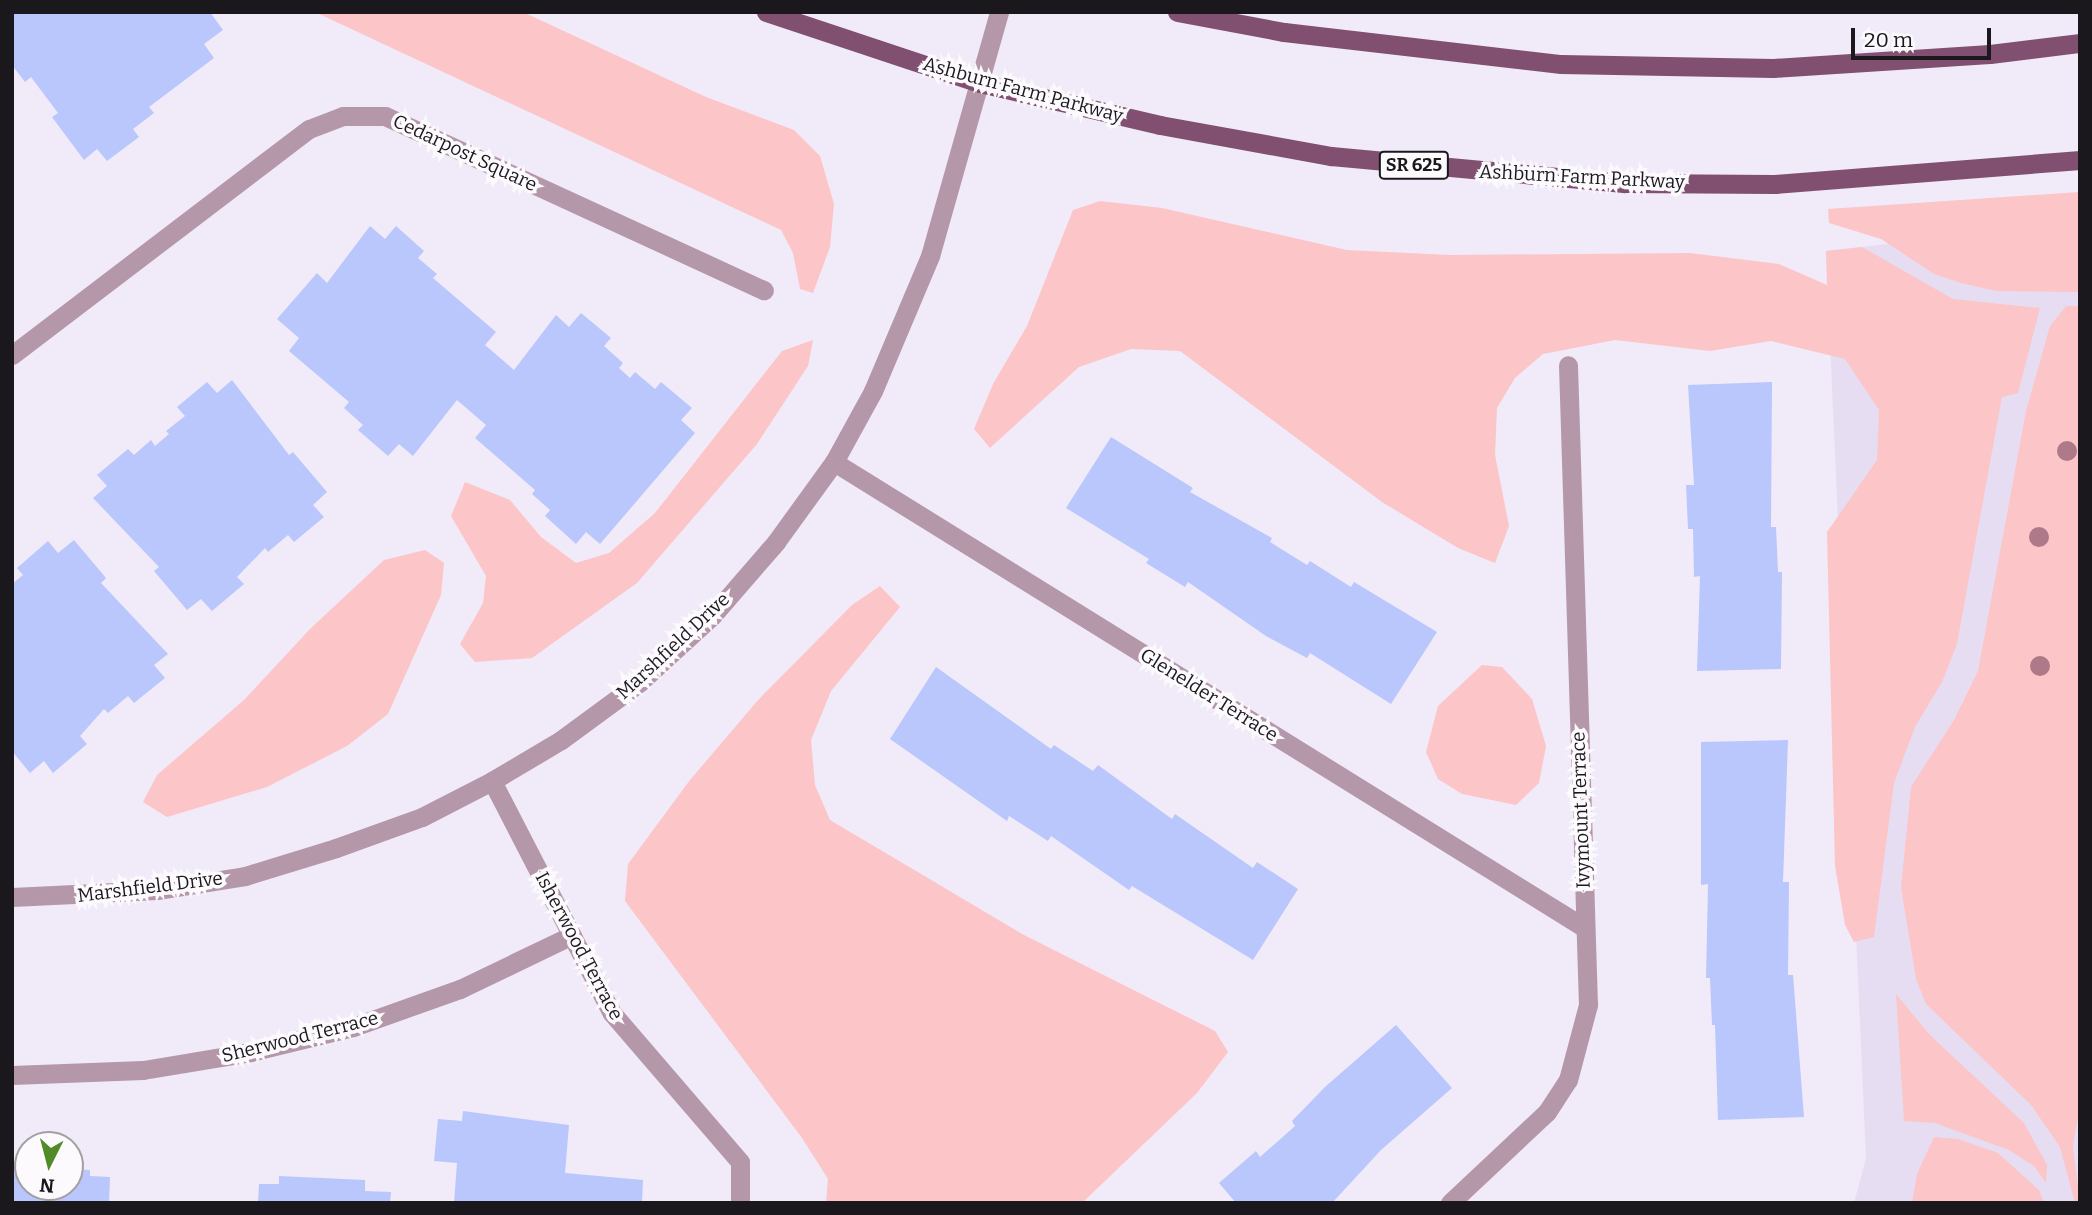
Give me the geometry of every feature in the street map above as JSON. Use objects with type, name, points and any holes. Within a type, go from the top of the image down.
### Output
[{"type":"main road","name":"Ashburn Farm Parkway","points":[[766,12],[980,83],[1160,125],[1331,156],[1611,182],[1775,184],[2080,160]]},
{"type":"main road","points":[[1177,12],[1284,32],[1561,64],[1773,68],[1990,54],[2080,43]]},
{"type":"street","name":"Marshfield Drive","points":[[12,897],[157,890],[245,876],[422,817],[492,781],[561,740],[640,682],[712,616],[776,542],[834,461],[894,348],[930,256],[999,12]]},
{"type":"street","name":"Cedarpost Square","points":[[12,355],[309,129],[343,116],[385,116],[764,290]]},
{"type":"street","name":"Ivymount Terrace","points":[[1450,1203],[1521,1140],[1568,1080],[1588,1005],[1568,365]]},
{"type":"street","name":"Glenelder Terrace","points":[[834,461],[1585,928]]},
{"type":"street","name":"Isherwood Terrace","points":[[492,781],[612,1013],[740,1162],[740,1203]]},
{"type":"street","name":"Sherwood Terrace","points":[[12,1074],[143,1070],[250,1052],[353,1027],[460,989],[572,935]]},
{"type":"shaded area","points":[[315,12],[523,12],[706,97],[794,130],[820,156],[834,204],[830,247],[813,293],[800,289],[793,253],[781,230]]},
{"type":"shaded area","points":[[2080,192],[2080,292],[1996,291],[1961,283],[1934,274],[1881,239],[1829,223],[1828,209]]},
{"type":"shaded area","points":[[1100,201],[1162,208],[1347,250],[1450,255],[1690,253],[1779,264],[1827,285],[1826,251],[1862,247],[1953,299],[2040,308],[2018,393],[2002,397],[1957,644],[1942,682],[1915,727],[1894,783],[1874,937],[1854,942],[1845,925],[1835,866],[1827,532],[1877,460],[1879,410],[1845,359],[1771,341],[1710,351],[1615,340],[1543,354],[1515,378],[1497,408],[1495,455],[1509,526],[1495,563],[1458,548],[1382,502],[1180,351],[1131,349],[1079,367],[990,448],[974,429],[993,384],[1027,326],[1073,210]]},
{"type":"shaded area","points":[[2080,222],[2080,1203],[1854,1203],[1866,1159],[1826,251]]},
{"type":"shaded area","points":[[2066,306],[2080,306],[2080,1106],[2073,1146],[2080,1203],[2075,1203],[2060,1147],[2031,1105],[1926,1004],[1916,979],[1901,887],[1911,787],[1954,720],[1978,671],[2026,411],[2050,326]]},
{"type":"shaded area","points":[[813,340],[808,366],[757,444],[637,583],[532,658],[475,662],[460,644],[483,603],[486,576],[451,516],[465,482],[510,500],[541,537],[576,563],[609,553],[655,513],[782,351]]},
{"type":"shaded area","points":[[425,550],[444,563],[441,595],[388,714],[347,746],[267,787],[167,817],[143,802],[157,775],[244,700],[310,629],[384,560]]},
{"type":"shaded area","points":[[880,586],[900,607],[831,691],[811,740],[815,785],[830,820],[1024,935],[1215,1031],[1228,1052],[1197,1093],[1082,1203],[826,1203],[828,1179],[802,1138],[625,901],[628,864],[690,780],[759,699],[852,605]]},
{"type":"shaded area","points":[[1482,665],[1502,667],[1532,699],[1546,746],[1539,783],[1516,805],[1462,794],[1438,779],[1426,752],[1438,706]]},
{"type":"shaded area","points":[[1896,994],[1930,1035],[2024,1123],[2047,1165],[2046,1183],[2034,1166],[2009,1150],[1935,1123],[1904,1121]]},
{"type":"shaded area","points":[[1934,1137],[1958,1139],[1998,1153],[2039,1190],[2044,1203],[1912,1203],[1917,1174]]},
{"type":"building","points":[[12,12],[210,12],[223,30],[204,44],[214,58],[149,107],[154,113],[133,129],[139,137],[107,161],[97,149],[84,160],[52,117],[58,113],[31,77],[25,82],[12,65]]},
{"type":"building","points":[[370,226],[385,239],[396,226],[424,251],[418,258],[437,274],[433,278],[496,332],[485,345],[514,370],[556,315],[569,327],[581,313],[611,338],[604,346],[623,363],[619,368],[630,378],[635,372],[655,389],[661,382],[692,408],[681,420],[695,433],[600,544],[586,532],[576,544],[545,516],[550,510],[532,494],[535,490],[475,438],[486,425],[457,400],[413,456],[399,444],[388,456],[358,430],[363,425],[344,408],[349,402],[289,351],[299,338],[277,319],[317,273],[327,283]]},
{"type":"building","points":[[232,380],[289,455],[293,452],[327,492],[313,505],[324,517],[294,542],[288,535],[268,552],[265,548],[237,577],[244,584],[212,611],[201,599],[187,610],[154,571],[159,567],[93,498],[107,486],[97,475],[128,449],[134,455],[151,440],[155,446],[169,434],[166,431],[185,416],[177,407],[207,382],[217,393]]},
{"type":"building","points":[[1772,382],[1771,527],[1776,527],[1778,572],[1782,572],[1781,669],[1697,671],[1700,576],[1694,577],[1693,529],[1688,529],[1686,485],[1694,485],[1688,385]]},
{"type":"building","points":[[1111,437],[1193,488],[1190,492],[1272,538],[1270,542],[1307,565],[1310,561],[1351,587],[1354,582],[1437,632],[1391,704],[1310,653],[1307,658],[1266,636],[1188,582],[1185,587],[1146,563],[1149,559],[1066,508]]},
{"type":"building","points":[[74,540],[106,578],[101,583],[168,654],[154,665],[165,678],[134,703],[128,696],[108,713],[104,709],[80,736],[87,744],[53,773],[44,761],[30,773],[12,751],[12,584],[23,575],[17,568],[48,541],[58,553]]},
{"type":"building","points":[[936,667],[1051,749],[1054,745],[1093,771],[1098,765],[1172,819],[1175,814],[1253,868],[1257,862],[1298,889],[1253,960],[1132,886],[1129,890],[1051,836],[1048,841],[1009,816],[1007,821],[890,739]]},
{"type":"building","points":[[1788,740],[1783,882],[1789,882],[1788,975],[1793,975],[1804,1117],[1718,1120],[1715,1025],[1712,1025],[1710,978],[1706,978],[1708,884],[1701,885],[1701,742]]},
{"type":"building","points":[[1396,1025],[1452,1088],[1381,1150],[1332,1203],[1236,1203],[1219,1183],[1256,1151],[1260,1157],[1295,1126],[1292,1121],[1325,1087]]},
{"type":"building","points":[[463,1111],[569,1125],[565,1173],[643,1180],[642,1203],[454,1203],[457,1163],[434,1161],[438,1119],[462,1121]]},
{"type":"building","points":[[12,1166],[14,1201],[84,1201],[84,1170],[90,1170],[90,1176],[110,1177],[109,1203],[12,1203]]},
{"type":"building","points":[[279,1176],[365,1180],[365,1191],[391,1192],[390,1203],[258,1203],[259,1184],[279,1184]]}]
